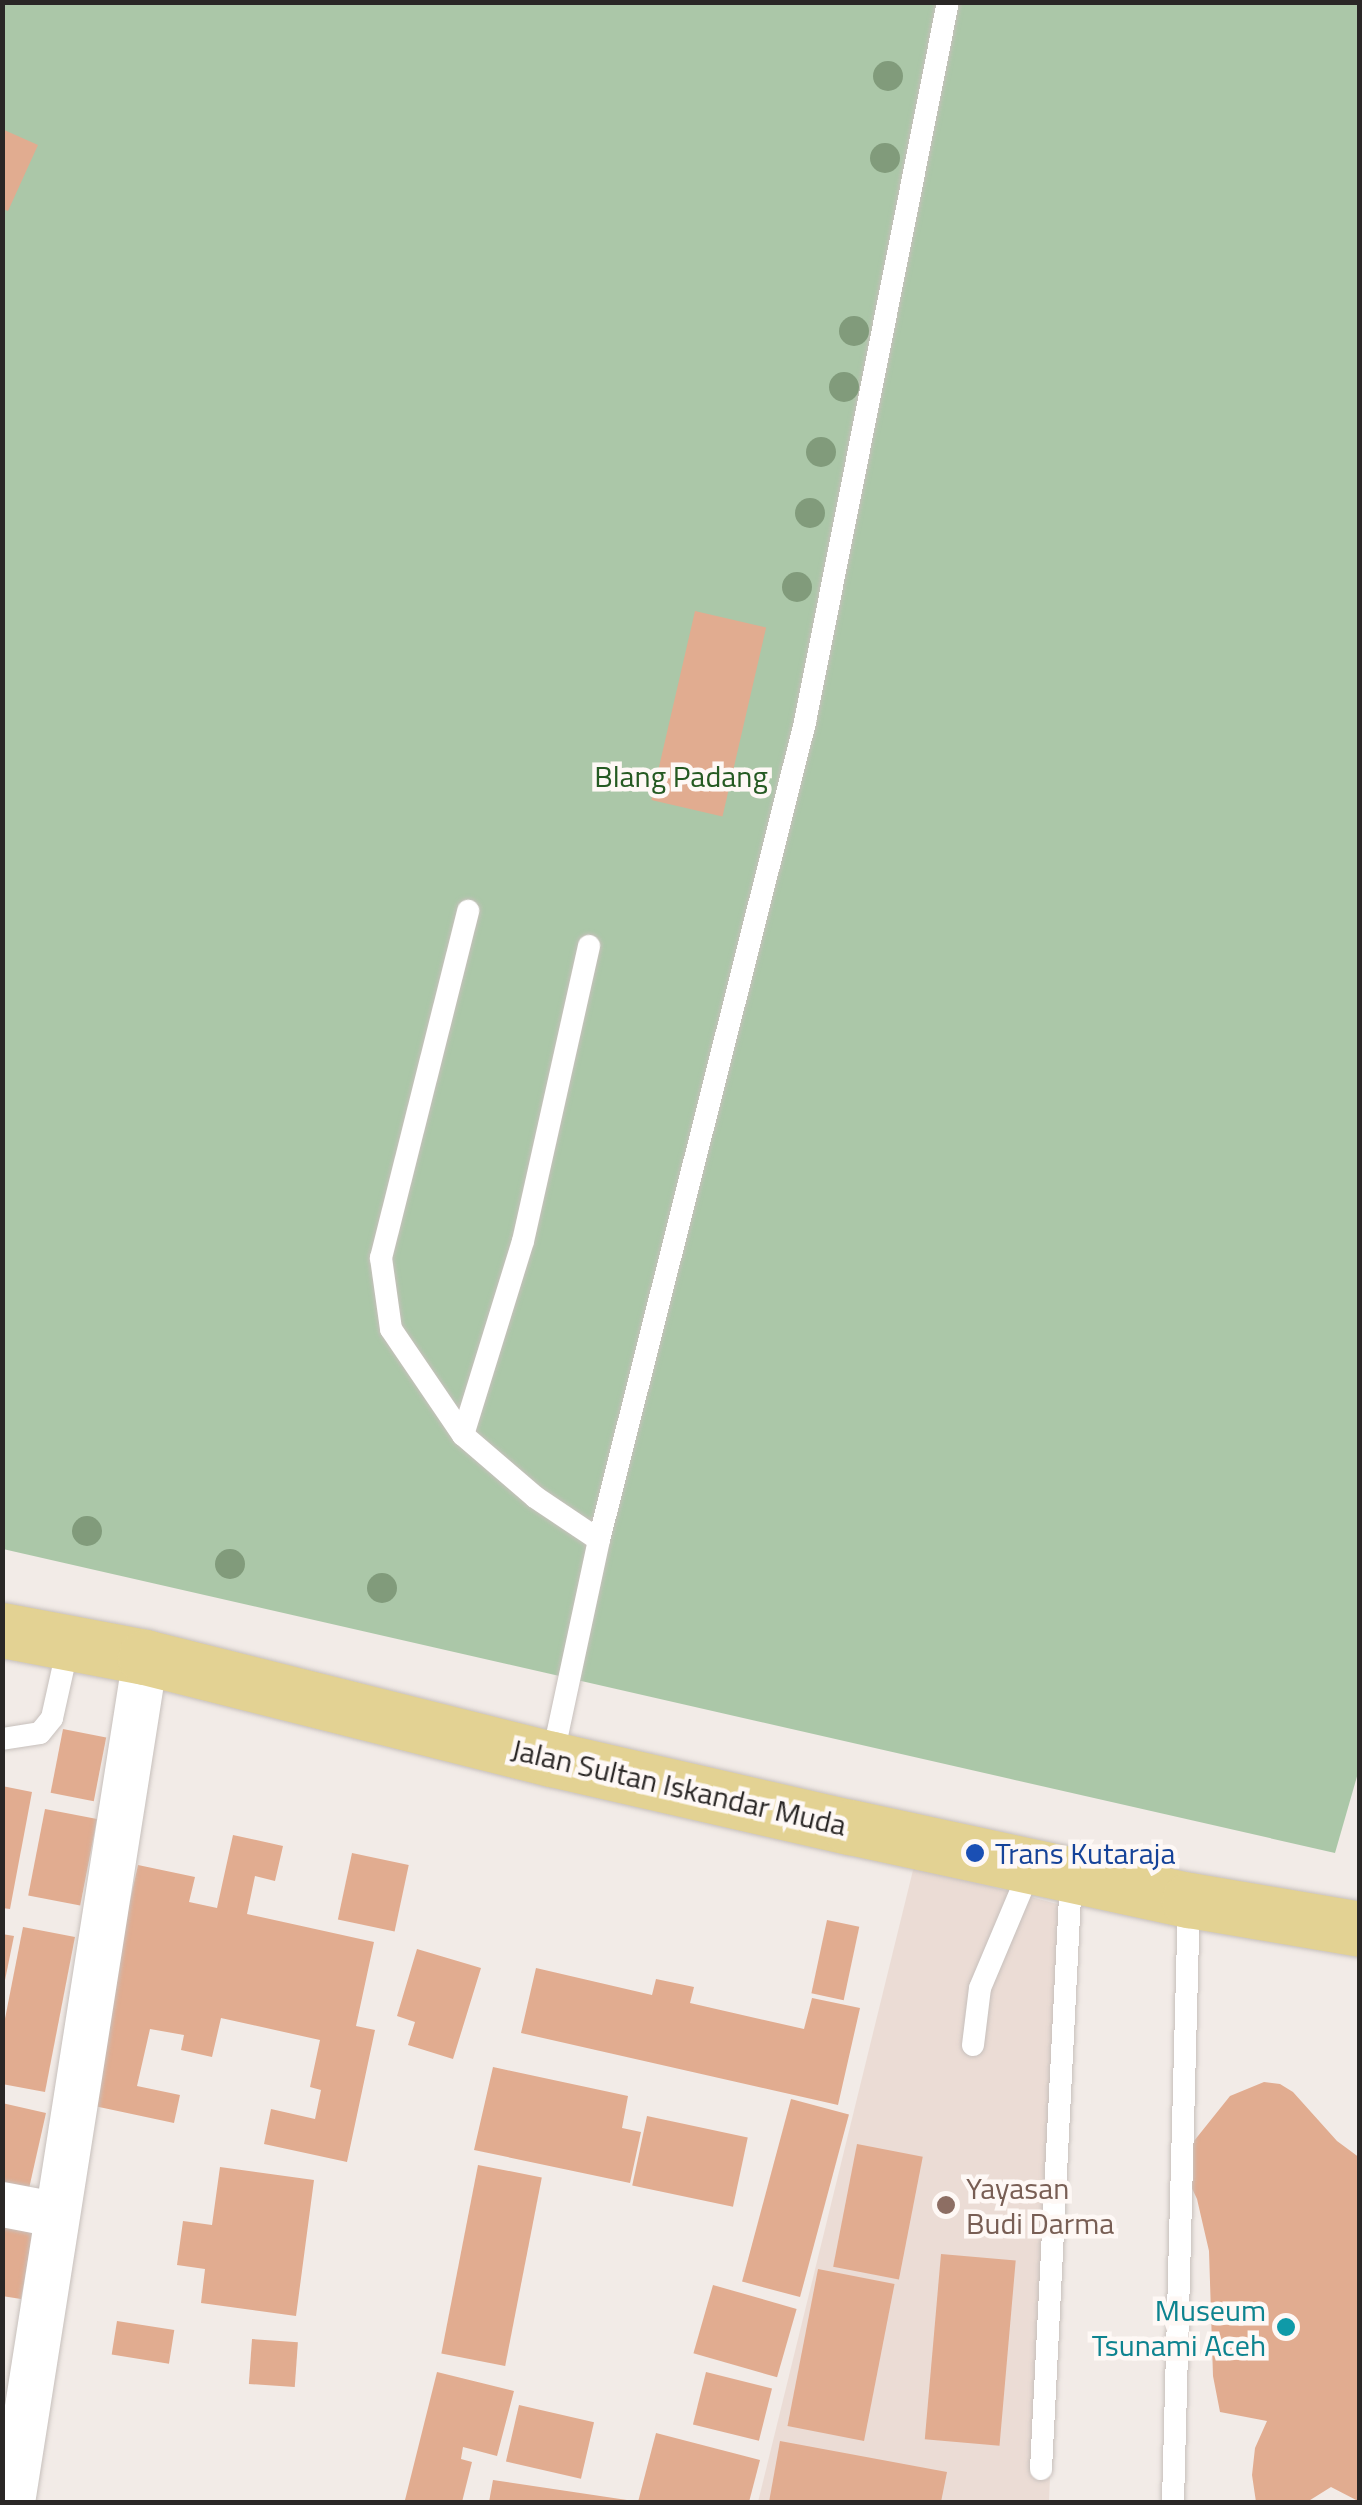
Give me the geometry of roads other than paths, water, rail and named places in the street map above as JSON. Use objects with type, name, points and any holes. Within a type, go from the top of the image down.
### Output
[{"type":"highway","name":"Jalan Sultan Iskandar Muda","points":[[2,1630],[145,1657],[552,1759],[1189,1900],[1357,1919]]},
{"type":"street","points":[[12,2502],[22,2323],[56,2214],[145,1657]]},
{"type":"street","points":[[2,2204],[56,2214]]},
{"type":"lane","points":[[552,1759],[599,1540],[805,722],[948,2]]},
{"type":"lane","points":[[468,911],[380,1258],[392,1329],[464,1435],[535,1498],[599,1540]]},
{"type":"lane","points":[[464,1435],[522,1241],[589,946]]},
{"type":"lane","points":[[2,1739],[40,1732],[52,1718],[69,1642]]},
{"type":"lane","points":[[973,2045],[980,1988],[1052,1868]]},
{"type":"lane","points":[[1041,2469],[1052,1868]]},
{"type":"lane","points":[[1173,2502],[1189,1900]]},
{"type":"place","name":"Trans Kutaraja","points":[[975,1853]]},
{"type":"place","name":"Yayasan Budi Darma","points":[[946,2205]]},
{"type":"place","name":"Museum Tsunami Aceh","points":[[1286,2327]]},
{"type":"park label","name":"Blang Padang","points":[[681,776]]}]
